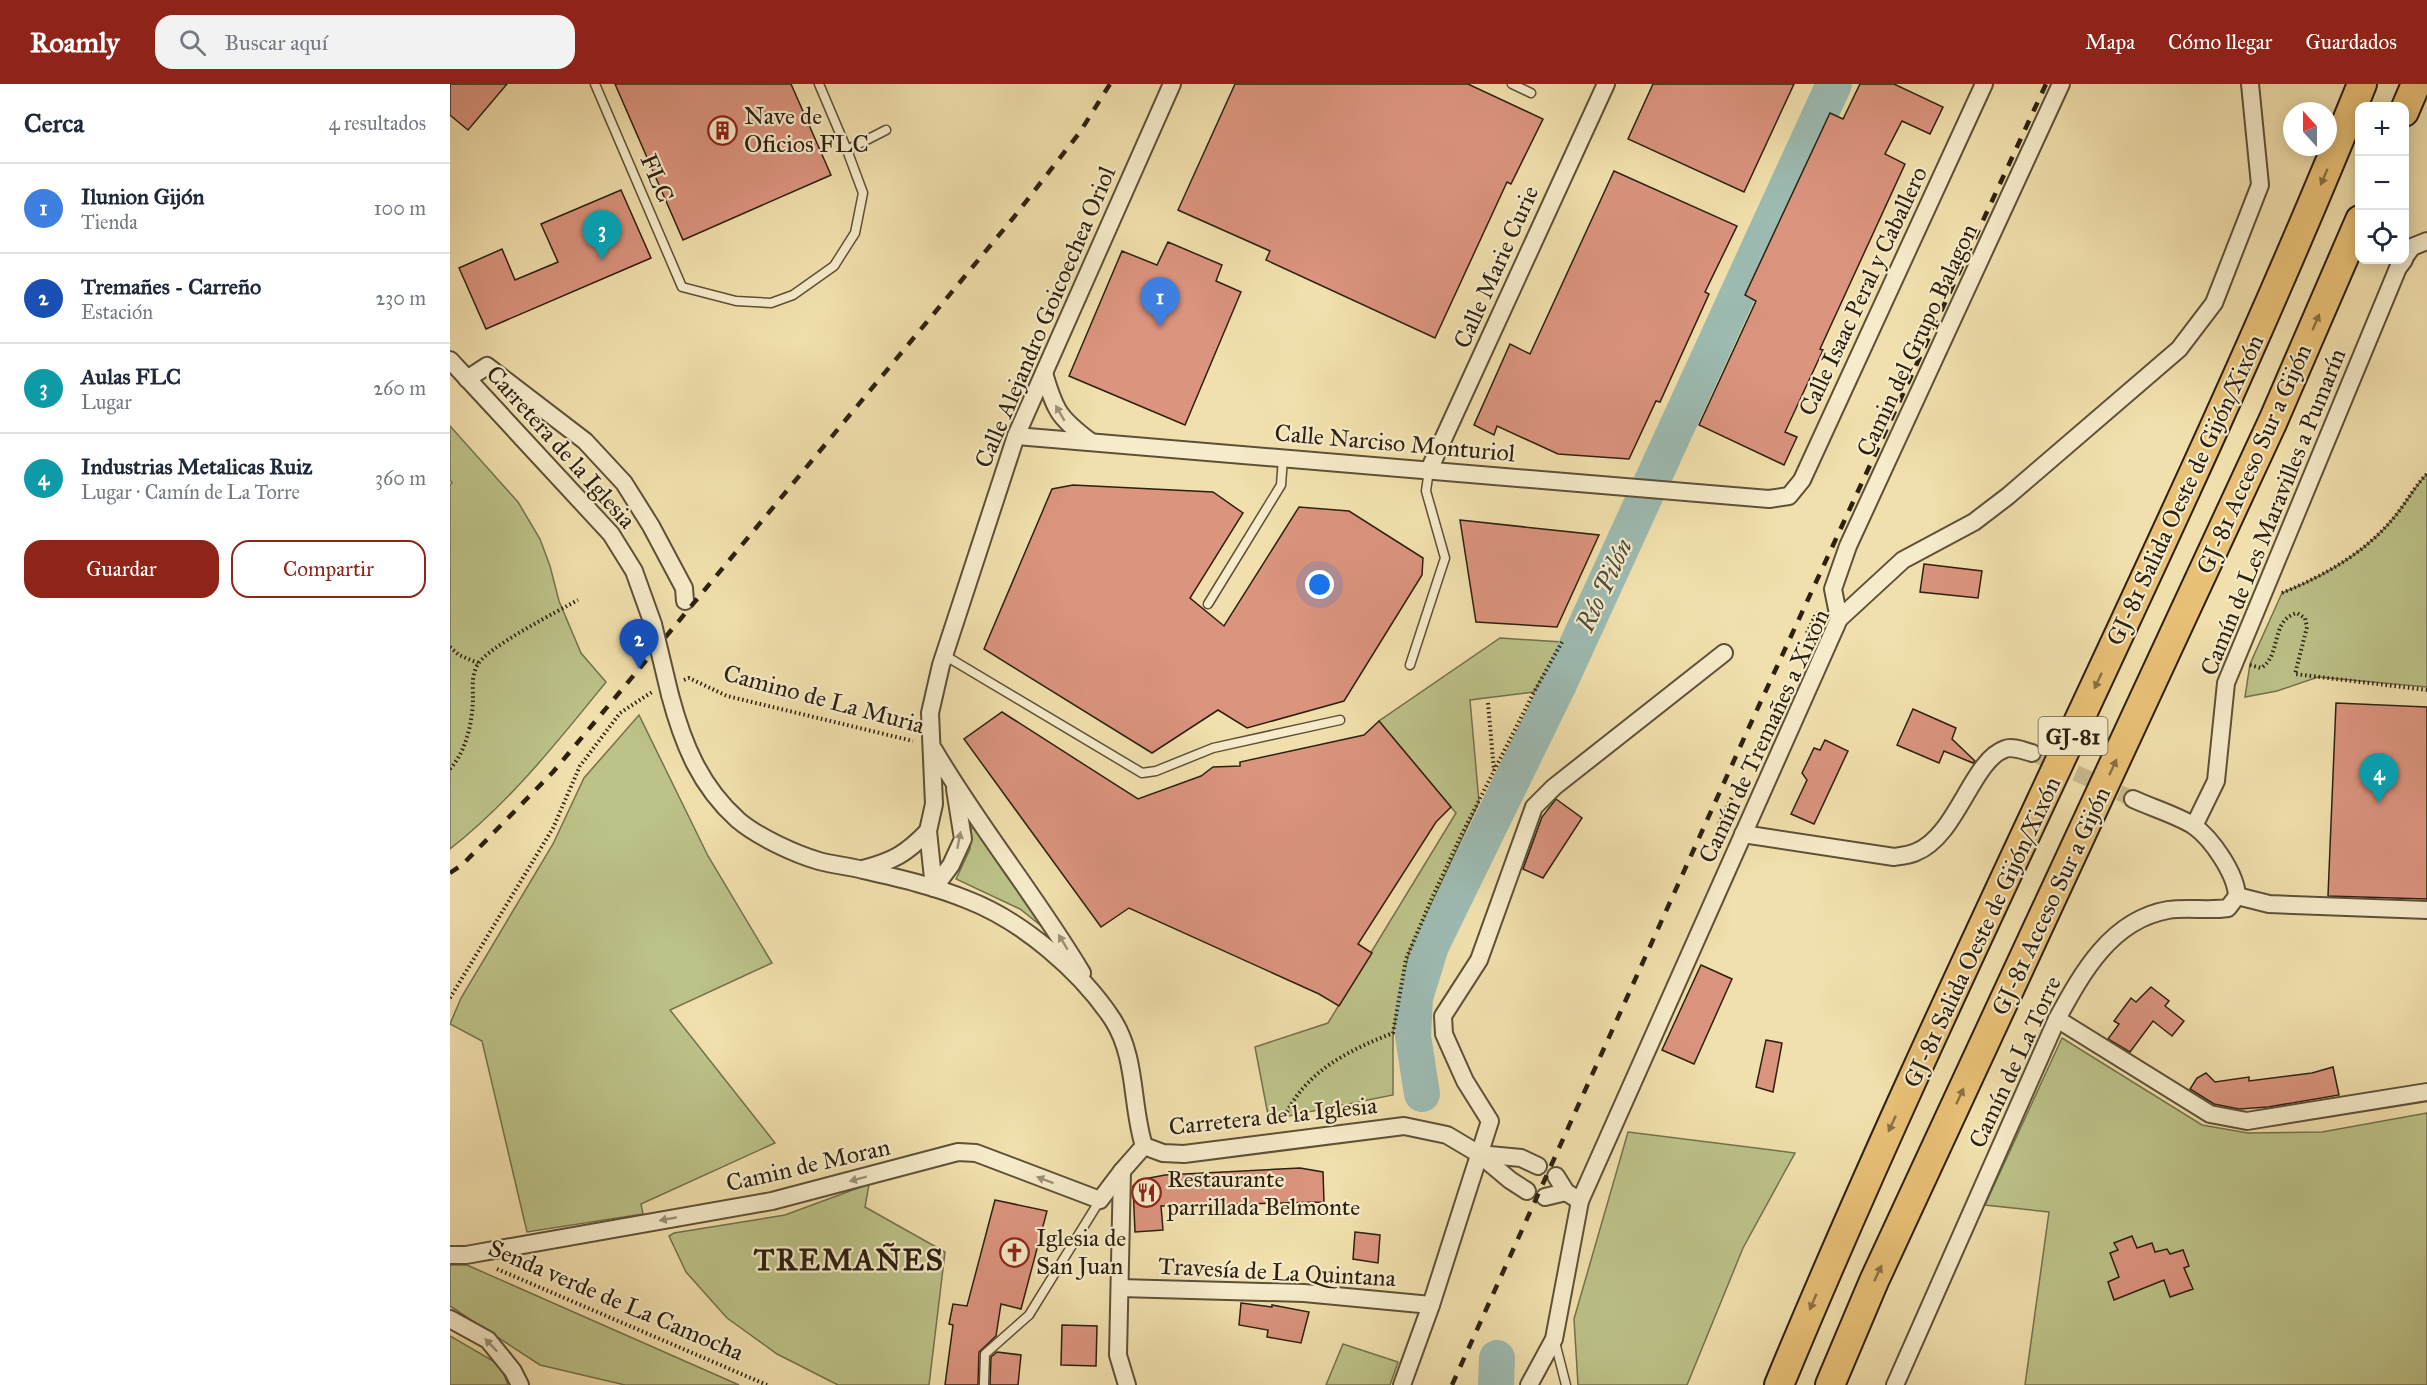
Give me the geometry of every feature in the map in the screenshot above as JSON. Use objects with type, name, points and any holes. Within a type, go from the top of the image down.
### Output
[{"type":"highway","name":"GJ-81 Salida Oeste de Gijón/Xixón","points":[[1779,1385],[1842,1234],[2229,400],[2362,84]]},
{"type":"highway","points":[[2408,102],[2416,84]]},
{"type":"highway","name":"GJ-81 Acceso Sur a Gijón","points":[[1830,1385],[1874,1281],[2273,421],[2355,232]]},
{"type":"street","name":"Calle Alejandro Goicoechea Oriol","points":[[934,888],[928,831],[934,804],[930,713],[944,655],[1016,436],[1172,84]]},
{"type":"street","name":"Calle Marie Curie","points":[[1430,470],[1606,84]]},
{"type":"street","name":"Calle Isaac Peral y Caballero","points":[[1769,499],[1790,496],[1802,480],[1984,84]]},
{"type":"street","name":"Camin del Grupo Balagon","points":[[1839,619],[1833,589],[1848,546],[2061,84]]},
{"type":"street","name":"Camín de Tremañes a Xixon","points":[[1529,1385],[1554,1339],[1580,1202],[1839,619],[1903,560],[1974,522],[2008,496],[2179,349],[2214,303],[2260,185],[2250,84]]},
{"type":"street","name":"Camín de Les Maravilles a Pumarín","points":[[2409,252],[2412,247],[2427,241]]},
{"type":"street","name":"Camín de Les Maravilles a Pumarín","points":[[2194,826],[2216,780],[2226,683],[2401,264]]},
{"type":"street","name":"Carretera de la Iglesia","points":[[450,360],[611,534],[634,571],[653,624],[682,738],[697,769],[717,799],[740,822],[781,846],[819,861],[934,888],[970,900],[1000,916],[1046,947],[1093,992],[1114,1022],[1129,1057],[1139,1131],[1144,1146],[1163,1153],[1184,1154],[1404,1126],[1447,1135],[1479,1154],[1527,1191]]},
{"type":"street","points":[[467,379],[487,366],[585,441],[624,483],[635,500],[684,588],[685,601]]},
{"type":"street","points":[[1044,373],[1052,400],[1066,423],[1092,442]]},
{"type":"street","name":"Calle Narciso Monturiol","points":[[1016,436],[1769,499]]},
{"type":"street","points":[[1402,1385],[1431,1305],[1490,1121],[1465,1081],[1444,1034],[1443,1016],[1479,960],[1534,807],[1554,788],[1724,653]]},
{"type":"street","name":"Calle Alejandro Goicoechea Oriol","points":[[931,746],[955,786],[1060,936],[1093,992]]},
{"type":"street","points":[[1743,834],[1894,857],[1918,852],[1937,836],[1963,802],[1993,754],[2008,748],[2032,753]]},
{"type":"street","name":"Calle Alejandro Goicoechea Oriol","points":[[934,888],[951,865],[963,839],[955,786]]},
{"type":"street","points":[[2133,799],[2194,826],[2215,849],[2228,868],[2237,884],[2237,896],[2269,904],[2427,910]]},
{"type":"street","points":[[862,870],[892,861],[911,849],[928,831]]},
{"type":"street","name":"Camín de La Torre","points":[[1895,1385],[2057,1019],[2072,992],[2107,941],[2138,918],[2169,910],[2228,908],[2237,896]]},
{"type":"street","points":[[2057,1019],[2210,1114],[2219,1116],[2247,1121],[2427,1092]]},
{"type":"street","points":[[1100,1200],[1144,1146]]},
{"type":"street","name":"Camin de Moran","points":[[458,1255],[772,1201],[958,1152],[976,1154],[1100,1200]]},
{"type":"street","name":"Carretera de la Iglesia","points":[[1479,1154],[1521,1158],[1538,1166]]},
{"type":"street","points":[[1122,1171],[1118,1355],[1126,1385]]},
{"type":"street","points":[[1556,1176],[1566,1192],[1580,1202]]},
{"type":"street","points":[[1545,1197],[1566,1192]]},
{"type":"street","name":"Travesía de La Quintana","points":[[1120,1288],[1304,1293],[1431,1305]]},
{"type":"street","points":[[450,1319],[488,1340],[513,1371],[520,1385]]},
{"type":"lane","name":"FLC","points":[[595,84],[682,287],[736,301],[771,303],[793,295],[834,266],[855,233],[862,193],[847,150]]},
{"type":"lane","points":[[819,84],[847,150],[886,130]]},
{"type":"lane","points":[[1512,84],[1531,93]]},
{"type":"lane","points":[[1208,604],[1281,485],[1283,458]]},
{"type":"lane","points":[[1410,665],[1445,558],[1426,491],[1430,470]]},
{"type":"lane","points":[[944,655],[1142,773],[1156,771],[1212,748],[1340,720]]},
{"type":"lane","points":[[984,1384],[985,1354],[1029,1314],[1100,1200]]},
{"type":"lane","points":[[1554,1339],[1566,1385]]},
{"type":"path","points":[[2277,602],[2282,594],[2342,564],[2374,538],[2396,516],[2427,474]]},
{"type":"path","points":[[450,769],[464,747],[468,732],[472,709],[473,676],[478,663],[503,644],[578,600]]},
{"type":"path","points":[[2254,654],[2250,664],[2261,668],[2268,663],[2281,624],[2288,615],[2297,612],[2305,618],[2307,627],[2295,674],[2427,690]]},
{"type":"path","points":[[1807,633],[1816,614]]},
{"type":"path","points":[[1283,1120],[1289,1107],[1313,1078],[1342,1054],[1392,1033],[1406,959],[1457,844],[1562,642]]},
{"type":"path","points":[[450,647],[459,655],[478,663]]},
{"type":"path","name":"Camino de La Muria","points":[[669,689],[689,678],[726,696],[931,746]]},
{"type":"path","points":[[450,998],[553,828],[580,766],[620,713],[648,693],[669,689]]},
{"type":"path","points":[[1488,703],[1494,771]]},
{"type":"path","name":"Senda verde de La Camocha","points":[[458,1255],[767,1385]]},
{"type":"green space","points":[[450,426],[518,502],[540,539],[559,601],[581,653],[606,682],[513,791],[450,849],[450,485],[452,483],[450,480]]},
{"type":"green space","points":[[2427,474],[2427,687],[2318,677],[2277,691],[2245,697],[2250,664],[2282,593],[2329,571],[2359,551],[2385,528]]},
{"type":"green space","points":[[1500,638],[1562,642],[1534,692],[1470,700],[1479,802],[1409,952],[1393,1033],[1393,1095],[1269,1120],[1255,1047],[1328,1023],[1456,813],[1379,721]]},
{"type":"green space","points":[[639,715],[708,856],[772,963],[670,1010],[775,1143],[641,1204],[643,1214],[527,1232],[482,1041],[450,1024],[461,998],[553,844],[584,778]]},
{"type":"green space","points":[[971,828],[974,828],[1048,928],[1045,929],[1020,909],[956,879],[970,849]]},
{"type":"green space","points":[[2062,1038],[2202,1125],[2248,1133],[2322,1132],[2427,1113],[2427,1385],[2025,1385],[2049,1212],[1985,1205]]},
{"type":"green space","points":[[1628,1132],[1795,1153],[1743,1248],[1687,1385],[1578,1385],[1574,1319]]},
{"type":"green space","points":[[869,1184],[865,1207],[945,1252],[929,1385],[838,1385],[777,1354],[727,1318],[686,1272],[669,1236],[674,1233],[785,1215]]},
{"type":"green space","points":[[450,1265],[467,1265],[739,1385],[625,1385],[540,1365],[450,1306]]},
{"type":"green space","points":[[450,1336],[500,1365],[508,1385],[450,1385]]},
{"type":"green space","points":[[1343,1344],[1398,1362],[1390,1385],[1326,1385]]},
{"type":"building","points":[[450,84],[507,84],[468,130],[450,115]]},
{"type":"building","name":"Nave de Oficios FLC","points":[[615,84],[791,84],[831,175],[683,240]]},
{"type":"building","points":[[1235,84],[1468,84],[1543,119],[1511,184],[1507,182],[1435,338],[1266,260],[1270,251],[1178,210]]},
{"type":"building","points":[[1653,84],[1794,84],[1744,192],[1628,139]]},
{"type":"building","points":[[1860,84],[1894,84],[1943,107],[1930,134],[1902,121],[1885,154],[1905,164],[1820,349],[1823,350],[1785,432],[1797,437],[1784,465],[1699,425],[1756,301],[1745,295],[1830,113],[1843,119]]},
{"type":"building","points":[[1614,171],[1737,226],[1705,292],[1709,294],[1660,402],[1656,401],[1629,459],[1558,454],[1497,426],[1494,435],[1474,425],[1510,344],[1530,354]]},
{"type":"building","points":[[621,190],[651,258],[486,329],[459,268],[502,249],[515,280],[558,262],[541,224]]},
{"type":"building","points":[[1168,242],[1222,265],[1216,281],[1241,292],[1185,425],[1069,376],[1122,251],[1157,265]]},
{"type":"building","points":[[1073,485],[1213,492],[1243,513],[1190,598],[1224,626],[1299,507],[1349,511],[1423,558],[1422,575],[1344,701],[1247,728],[1218,710],[1152,753],[984,649],[1052,489]]},
{"type":"building","points":[[1460,520],[1599,535],[1557,627],[1476,622]]},
{"type":"building","points":[[1924,564],[1982,571],[1978,598],[1920,592]]},
{"type":"building","points":[[2336,703],[2427,707],[2427,899],[2328,896]]},
{"type":"building","points":[[1913,709],[1956,728],[1952,739],[1975,761],[1973,763],[1944,751],[1939,763],[1897,745]]},
{"type":"building","points":[[1002,712],[1138,799],[1201,776],[1213,767],[1240,766],[1240,762],[1364,735],[1379,721],[1451,807],[1436,822],[1358,944],[1372,953],[1339,1006],[1319,994],[1129,908],[1101,927],[964,739]]},
{"type":"building","points":[[1825,740],[1848,751],[1814,824],[1791,814],[1807,780],[1802,773],[1814,748],[1820,750]]},
{"type":"building","points":[[1556,799],[1582,818],[1543,878],[1523,869],[1542,817]]},
{"type":"building","points":[[1701,965],[1732,979],[1694,1064],[1662,1050]]},
{"type":"building","points":[[2151,987],[2169,1001],[2165,1006],[2184,1021],[2172,1036],[2153,1021],[2130,1052],[2108,1039],[2119,1024],[2114,1021],[2131,998],[2136,1002]]},
{"type":"building","points":[[1766,1040],[1782,1043],[1773,1092],[1756,1087]]},
{"type":"building","points":[[2333,1067],[2339,1095],[2268,1107],[2239,1109],[2214,1104],[2190,1089],[2197,1078],[2206,1073],[2215,1082],[2249,1077],[2249,1081],[2312,1073]]},
{"type":"building","points":[[1300,1168],[1323,1172],[1324,1202],[1161,1206],[1163,1230],[1135,1232],[1133,1186],[1139,1180],[1165,1175]]},
{"type":"building","points":[[995,1200],[1047,1211],[1021,1309],[1001,1304],[996,1336],[979,1352],[978,1385],[945,1385],[953,1325],[949,1324],[953,1304],[967,1306]]},
{"type":"building","points":[[1355,1232],[1380,1235],[1378,1263],[1353,1259]]},
{"type":"building","points":[[2132,1236],[2137,1248],[2152,1243],[2155,1252],[2167,1249],[2170,1254],[2183,1250],[2189,1266],[2184,1268],[2193,1289],[2170,1297],[2164,1280],[2114,1300],[2108,1282],[2119,1277],[2110,1253],[2118,1250],[2114,1243]]},
{"type":"building","points":[[1241,1303],[1272,1307],[1272,1305],[1309,1312],[1301,1343],[1267,1337],[1268,1330],[1239,1325]]},
{"type":"building","points":[[1062,1325],[1097,1326],[1096,1366],[1061,1365]]},
{"type":"building","points":[[997,1352],[1021,1355],[1018,1385],[990,1385],[991,1357]]},
{"type":"waterway","name":"Río Pilón","points":[[1422,1094],[1413,1036],[1415,998],[1431,946],[1559,684],[1834,84]]},
{"type":"waterway","name":"Río Pilón","points":[[1496,1385],[1497,1358]]},
{"type":"tunnel","points":[[2032,753],[2133,799]]},
{"type":"railway","points":[[450,873],[463,864],[553,772],[1014,217],[1080,132],[1110,84]]},
{"type":"railway","points":[[1452,1385],[1750,725],[2046,84]]},
{"type":"place","name":"Nave de Oficios FLC","points":[[723,130]]},
{"type":"place","name":"Aulas FLC","points":[[602,260]]},
{"type":"place","name":"Ilunion Gijón","points":[[1160,327]]},
{"type":"place","name":"Tremañes - Carreño","points":[[639,669]]},
{"type":"place","name":"Industrias Metalicas Ruiz","points":[[2379,803]]},
{"type":"place","name":"Restaurante parrillada Belmonte","points":[[1146,1193]]},
{"type":"place","name":"Iglesia de San Juan","points":[[1015,1252]]},
{"type":"district","name":"TREMAÑES","points":[[849,1260]]}]
